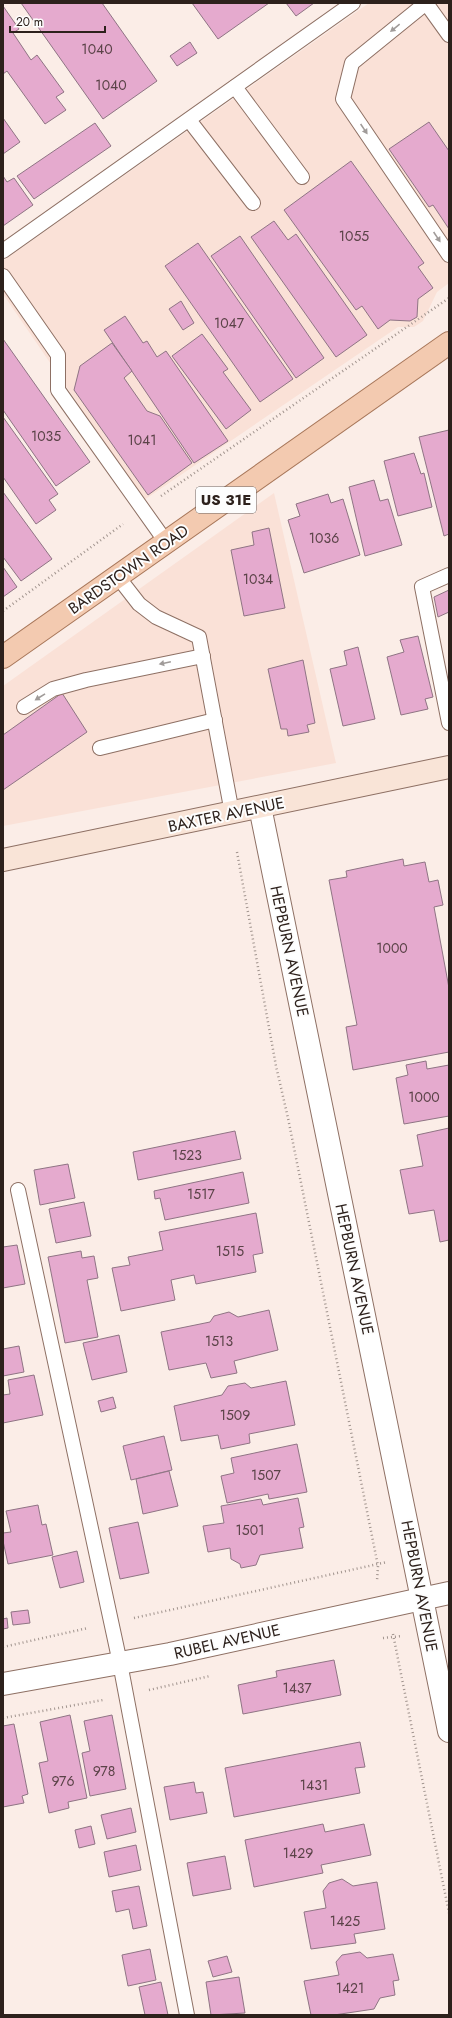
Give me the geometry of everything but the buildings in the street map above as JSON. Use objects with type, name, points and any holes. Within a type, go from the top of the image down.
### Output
[{"type":"main road","name":"BARDSTOWN ROAD","points":[[3,657],[449,343]]},
{"type":"main road","name":"BAXTER AVENUE","points":[[3,860],[449,767]]},
{"type":"street","name":"HEPBURN AVENUE","points":[[260,807],[449,1731]]},
{"type":"street","name":"RUBEL AVENUE","points":[[3,1684],[170,1654],[449,1593]]},
{"type":"lane","points":[[3,251],[353,3]]},
{"type":"lane","points":[[449,35],[426,3],[352,63],[343,99],[449,255]]},
{"type":"lane","points":[[235,87],[302,177]]},
{"type":"lane","points":[[189,120],[253,203]]},
{"type":"lane","points":[[3,276],[58,355],[58,390],[166,542]]},
{"type":"lane","points":[[449,575],[422,587],[449,723]]},
{"type":"lane","points":[[118,576],[139,604],[156,617],[199,637],[232,813]]},
{"type":"lane","points":[[24,707],[53,689],[86,680],[203,656]]},
{"type":"lane","points":[[100,748],[215,720]]},
{"type":"lane","points":[[18,1190],[120,1663],[187,2015]]},
{"type":"path","points":[[3,611],[142,509],[449,298]]},
{"type":"path","points":[[237,852],[276,1066],[290,1126],[378,1566],[376,1608],[394,1636],[449,1913]]},
{"type":"path","points":[[3,1647],[111,1622],[139,1618],[378,1566]]},
{"type":"path","points":[[380,1639],[394,1636],[430,1637]]},
{"type":"path","points":[[3,1718],[126,1695],[216,1674]]},
{"type":"shaded area","points":[[369,3],[449,3],[449,283],[437,292],[423,321],[414,327],[398,327],[144,500],[3,294],[3,261]]},
{"type":"shaded area","points":[[274,493],[336,763],[3,826],[3,686]]}]
